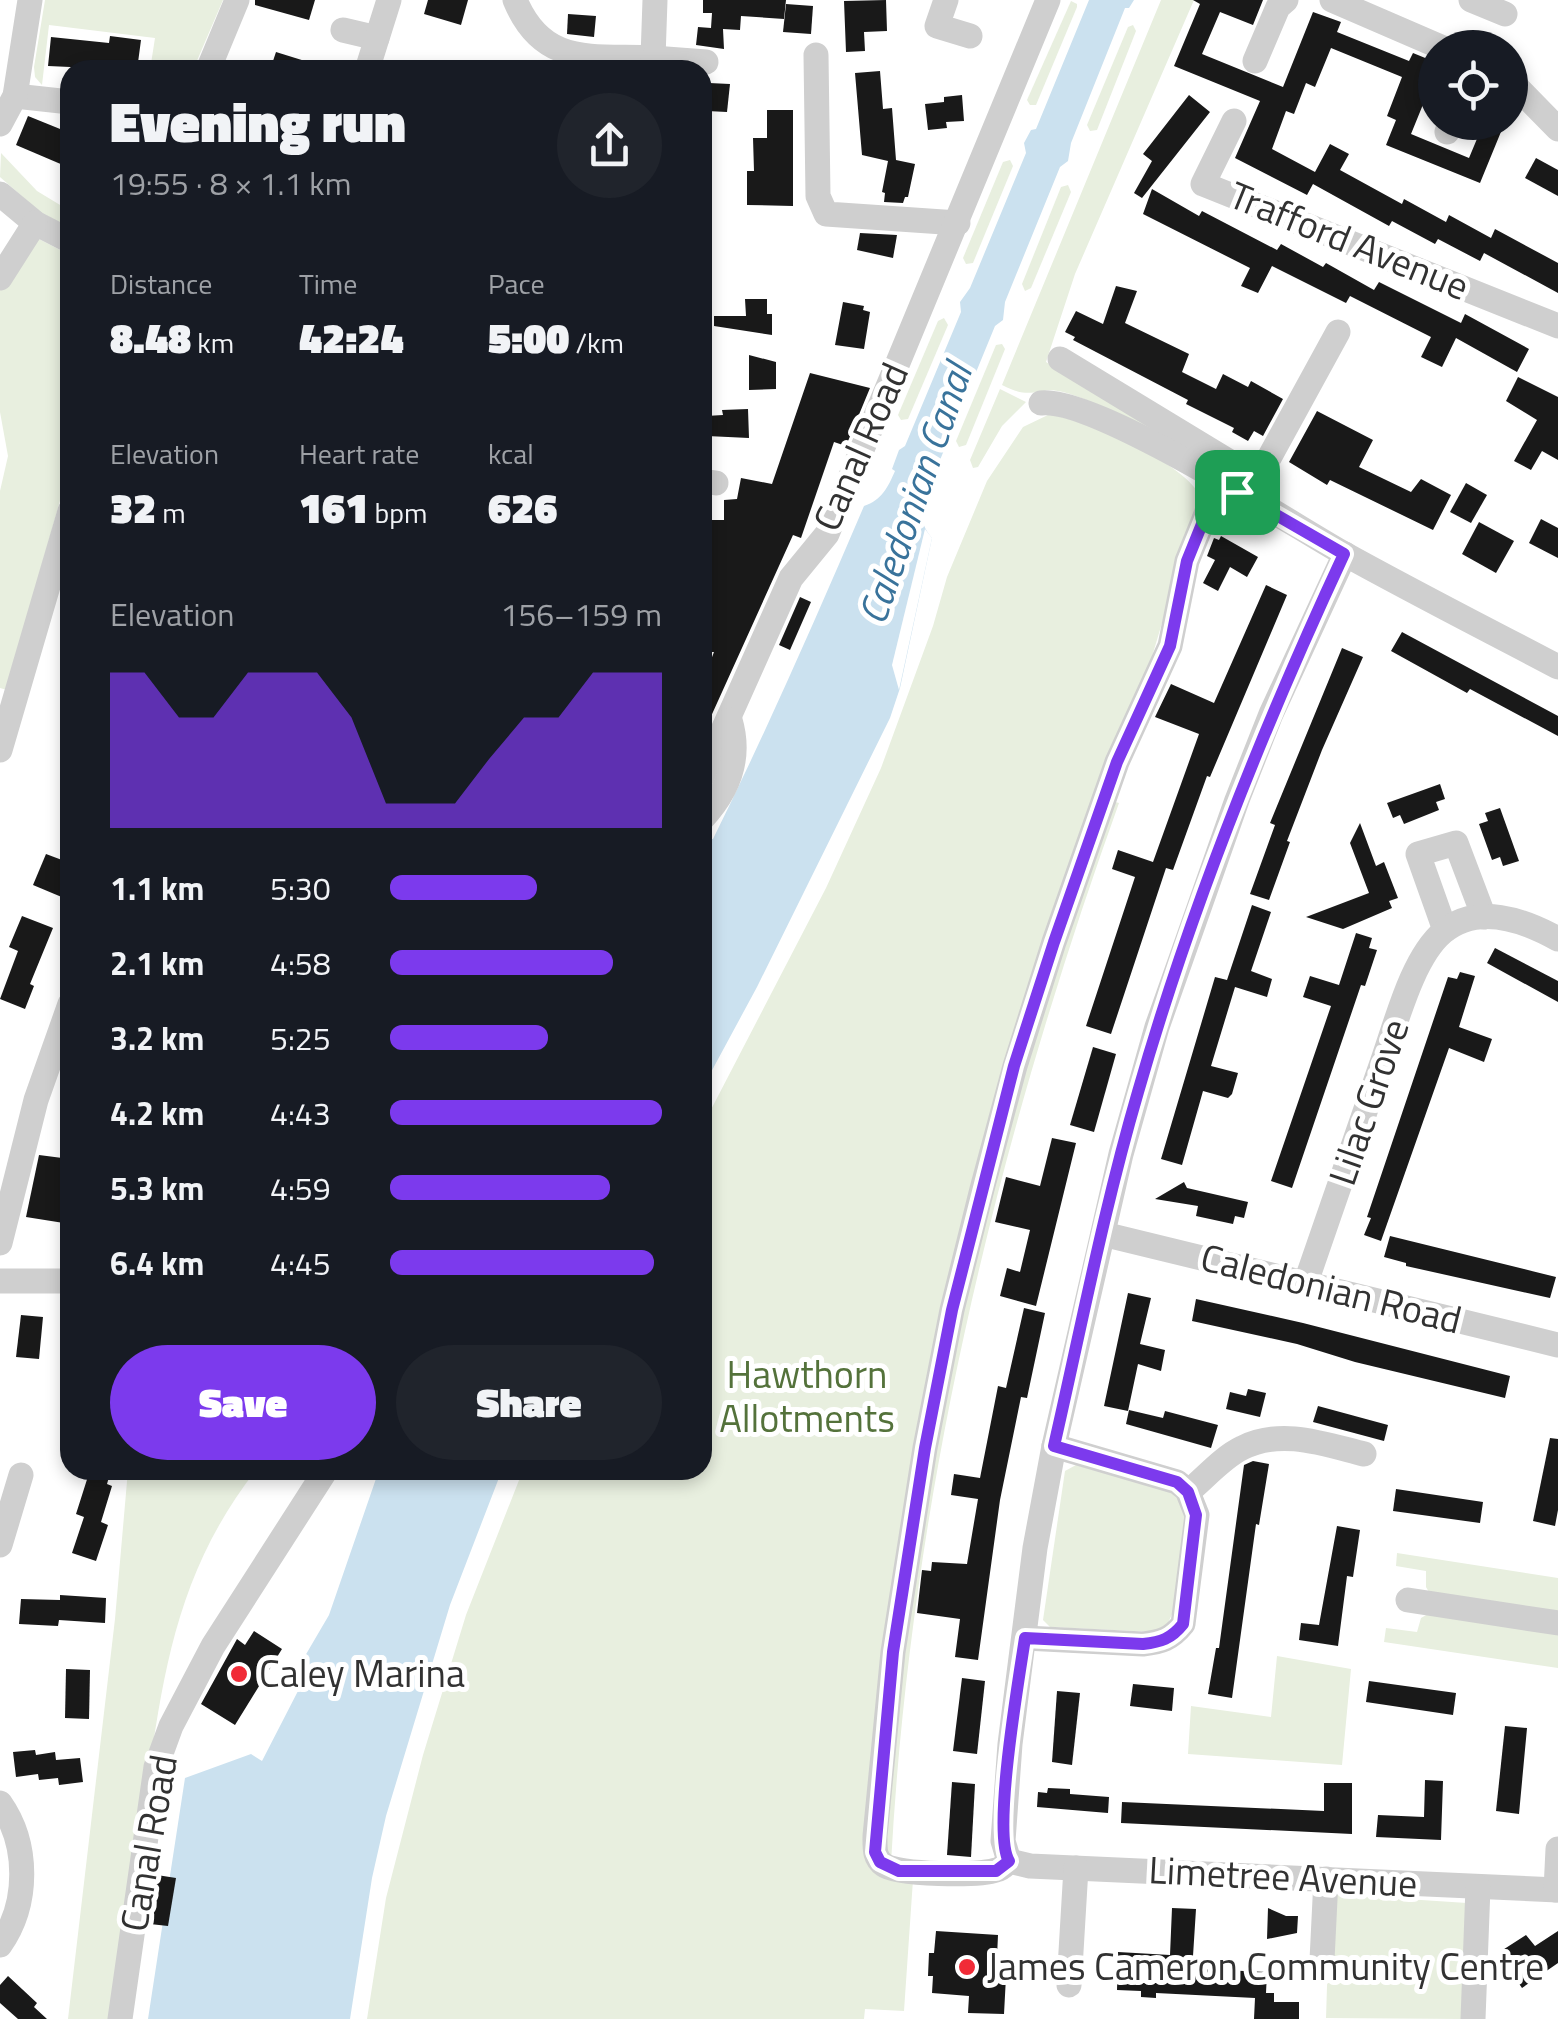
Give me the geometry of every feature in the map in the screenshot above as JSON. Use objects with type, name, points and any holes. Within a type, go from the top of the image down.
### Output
[{"type":"street","points":[[0,124],[15,96],[30,0]]},
{"type":"street","points":[[212,60],[237,0]]},
{"type":"street","points":[[370,60],[388,0]]},
{"type":"street","points":[[516,0],[533,33],[560,51],[680,60]]},
{"type":"street","points":[[653,58],[655,0]]},
{"type":"street","points":[[946,0],[938,26],[970,36]]},
{"type":"street","name":"Canal Road","points":[[712,756],[791,578],[827,534],[1048,0]]},
{"type":"street","points":[[1256,61],[1278,7],[1286,0]]},
{"type":"street","points":[[1332,0],[1418,37]]},
{"type":"street","points":[[1470,0],[1506,14]]},
{"type":"street","points":[[343,30],[377,38]]},
{"type":"street","points":[[816,55],[818,196],[826,214],[958,223]]},
{"type":"street","points":[[15,96],[60,101]]},
{"type":"street","points":[[1528,99],[1558,129]]},
{"type":"street","name":"Trafford Avenue","points":[[1234,121],[1194,180],[1558,326]]},
{"type":"street","points":[[0,194],[35,223],[60,235]]},
{"type":"street","points":[[0,278],[35,223]]},
{"type":"street","points":[[1233,483],[1263,468],[1338,332]]},
{"type":"street","points":[[1060,359],[1238,467],[1233,483],[1187,561],[1170,646],[1102,804],[1014,1066],[952,1310],[925,1448],[893,1652],[875,1836],[875,1852],[880,1862],[899,1871],[996,1871],[1009,1861],[1002,1841],[1010,1744],[1035,1548],[1054,1446],[1129,1122],[1180,957],[1271,714],[1344,554]]},
{"type":"street","points":[[1041,403],[1072,406],[1092,414],[1233,483],[1344,554],[1558,667]]},
{"type":"street","points":[[0,750],[60,551]]},
{"type":"street","name":"Canal Road","points":[[712,808],[734,763],[736,740],[730,720]]},
{"type":"street","points":[[1484,917],[1456,843],[1418,854],[1445,930],[1484,917],[1515,918],[1558,939]]},
{"type":"street","name":"Lilac Grove","points":[[1306,1282],[1405,999],[1422,960],[1445,930]]},
{"type":"street","points":[[0,1243],[36,1100],[60,1032]]},
{"type":"street","name":"Caledonian Road","points":[[1103,1234],[1558,1345]]},
{"type":"street","points":[[0,1281],[60,1282]]},
{"type":"street","points":[[1188,1492],[1242,1448],[1266,1440],[1301,1438],[1364,1454]]},
{"type":"street","points":[[1025,1638],[1143,1644],[1174,1636],[1183,1624],[1196,1515],[1188,1492],[1177,1482],[1054,1446]]},
{"type":"street","points":[[0,1545],[21,1474]]},
{"type":"street","name":"Canal Road","points":[[120,2019],[156,1768],[171,1726],[213,1646],[320,1480]]},
{"type":"street","points":[[1408,1599],[1558,1622]]},
{"type":"street","points":[[0,1803],[16,1836],[22,1876],[16,1916],[0,1945]]},
{"type":"street","points":[[1557,1890],[1558,1849]]},
{"type":"street","name":"Limetree Avenue","points":[[1009,1861],[1030,1866],[1557,1890]]},
{"type":"street","points":[[1069,1986],[1076,1868]]},
{"type":"street","points":[[1322,1960],[1326,1879]]},
{"type":"street","points":[[1473,2019],[1478,1886]]},
{"type":"green space","points":[[45,0],[223,0],[197,60],[152,60],[155,38],[49,25],[42,85],[35,77]]},
{"type":"green space","points":[[1161,0],[1194,0],[1075,274],[1046,362],[1175,435],[1172,445],[1077,396],[1054,390],[1022,392],[1002,385]]},
{"type":"green space","points":[[1071,1],[1077,7],[1036,105],[1030,105],[1027,100]]},
{"type":"green space","points":[[1133,25],[1136,31],[1097,130],[1090,131],[1087,125],[1128,27]]},
{"type":"green space","points":[[1,153],[37,191],[60,205],[60,223],[40,212],[0,177]]},
{"type":"green space","points":[[1010,160],[1013,166],[973,263],[966,264],[963,258],[1003,162]]},
{"type":"green space","points":[[1068,185],[1071,192],[1031,288],[1025,291],[1022,284],[1061,187]]},
{"type":"green space","points":[[39,239],[60,250],[60,501],[7,690],[0,688],[0,491],[8,456],[0,412],[0,286]]},
{"type":"green space","points":[[944,318],[948,325],[908,419],[901,420],[898,415],[938,321]]},
{"type":"green space","points":[[1002,344],[1005,349],[966,445],[959,447],[956,441],[996,345]]},
{"type":"green space","points":[[1000,389],[1026,402],[1002,426],[978,467],[973,468],[970,460]]},
{"type":"green space","name":"Hawthorn Allotments","points":[[1050,414],[1087,425],[1154,456],[1173,468],[1200,495],[1151,660],[1099,797],[1119,803],[1034,1062],[998,1193],[939,1458],[901,1727],[891,1863],[914,1865],[904,2011],[865,2009],[864,2019],[367,2019],[386,1898],[423,1755],[466,1615],[519,1480],[712,1480],[712,1108],[826,888],[881,768],[947,577],[987,481],[1023,427]]},
{"type":"green space","points":[[1076,1465],[1177,1493],[1186,1514],[1173,1612],[1168,1623],[1155,1632],[1050,1627],[1043,1620],[1065,1471]]},
{"type":"green space","points":[[127,1480],[249,1480],[206,1551],[175,1634],[157,1721],[112,2019],[68,2019],[115,1619]]},
{"type":"green space","points":[[1397,1553],[1558,1578],[1558,1614],[1430,1594],[1426,1571],[1396,1566]]},
{"type":"green space","points":[[1428,1614],[1558,1633],[1558,1668],[1384,1642],[1386,1628],[1417,1632],[1421,1618]]},
{"type":"green space","points":[[1277,1656],[1351,1669],[1342,1765],[1188,1754],[1191,1706],[1271,1717]]},
{"type":"green space","points":[[1330,1894],[1467,1903],[1462,2019],[1326,2018]]},
{"type":"water","name":"Caledonian Canal","points":[[1089,0],[1134,0],[1125,8],[1071,143],[1068,161],[1060,167],[1005,302],[1003,320],[995,326],[940,460],[937,479],[924,500],[921,515],[932,538],[890,718],[712,1070],[712,839],[791,674],[864,506],[880,497],[895,471],[892,469],[899,450],[905,446],[961,312],[960,302],[970,288],[1026,153],[1024,143],[1031,130],[1036,129]]},
{"type":"water","points":[[376,1480],[498,1480],[450,1605],[386,1816],[350,2019],[148,2019],[185,1778],[251,1754],[262,1761],[298,1691],[288,1685],[329,1615]]},
{"type":"pier","points":[[925,529],[932,538],[899,690],[892,665]]},
{"type":"building","points":[[255,0],[315,0],[309,20],[255,5]]},
{"type":"building","points":[[428,0],[468,0],[461,25],[424,14]]},
{"type":"building","points":[[703,0],[786,0],[784,19],[741,16],[740,30],[723,29],[724,49],[696,45],[698,27],[711,28],[712,13],[703,13]]},
{"type":"building","points":[[886,0],[887,31],[864,32],[865,51],[846,52],[844,1]]},
{"type":"building","points":[[1193,0],[1263,0],[1253,25],[1220,12],[1202,54],[1283,87],[1313,12],[1341,22],[1337,32],[1409,61],[1413,53],[1418,55],[1418,117],[1411,134],[1469,158],[1476,140],[1498,140],[1480,183],[1386,145],[1396,120],[1387,116],[1402,77],[1331,48],[1315,87],[1306,83],[1294,114],[1286,111],[1272,149],[1315,172],[1330,144],[1349,154],[1340,170],[1402,204],[1404,199],[1446,222],[1449,215],[1491,238],[1495,229],[1558,263],[1558,293],[1484,253],[1480,261],[1438,239],[1435,244],[1392,221],[1389,226],[1313,184],[1307,195],[1235,158],[1260,101],[1174,66],[1200,4]]},
{"type":"building","points":[[786,4],[813,6],[811,34],[783,32]]},
{"type":"building","points":[[568,14],[596,16],[594,37],[567,34]]},
{"type":"building","points":[[110,36],[141,40],[138,60],[60,60],[60,67],[48,66],[51,37],[109,43]]},
{"type":"building","points":[[276,52],[302,60],[273,60]]},
{"type":"building","points":[[880,71],[883,109],[892,108],[896,160],[915,164],[908,197],[903,203],[884,202],[888,161],[862,155],[855,73]]},
{"type":"building","points":[[712,83],[730,84],[727,112],[712,111]]},
{"type":"building","points":[[962,95],[964,121],[946,122],[947,128],[928,130],[925,104]]},
{"type":"building","points":[[1189,95],[1210,112],[1142,198],[1134,193],[1152,161],[1143,154]]},
{"type":"building","points":[[767,110],[793,110],[793,206],[747,205],[747,171],[754,171],[753,138],[767,138]]},
{"type":"building","points":[[28,116],[60,129],[60,164],[16,145]]},
{"type":"building","points":[[1536,158],[1558,170],[1558,196],[1525,178]]},
{"type":"building","points":[[1152,189],[1199,216],[1202,211],[1277,250],[1281,244],[1374,290],[1379,282],[1461,323],[1465,314],[1529,349],[1517,372],[1456,338],[1442,367],[1421,357],[1431,337],[1350,296],[1346,303],[1272,266],[1258,293],[1241,286],[1250,268],[1143,214]]},
{"type":"building","points":[[860,233],[897,235],[893,258],[857,250]]},
{"type":"building","points":[[1116,286],[1137,291],[1125,323],[1189,354],[1182,372],[1216,389],[1223,374],[1248,387],[1251,381],[1283,399],[1263,436],[1254,431],[1248,441],[1232,432],[1234,428],[1186,404],[1188,400],[1073,340],[1075,337],[1065,332],[1076,311],[1103,324]]},
{"type":"building","points":[[745,299],[767,299],[772,335],[714,326],[714,316],[746,316]]},
{"type":"building","points":[[843,302],[864,306],[863,310],[870,312],[864,349],[835,345]]},
{"type":"building","points":[[749,355],[776,362],[776,389],[749,390]]},
{"type":"building","points":[[810,373],[870,388],[846,446],[834,442],[801,538],[793,535],[712,714],[712,520],[724,520],[724,500],[737,499],[741,478],[772,484]]},
{"type":"building","points":[[1518,377],[1558,397],[1558,460],[1542,451],[1531,470],[1514,461],[1537,420],[1506,401]]},
{"type":"building","points":[[748,409],[749,438],[712,436],[712,416],[723,415],[722,410]]},
{"type":"building","points":[[1317,411],[1373,440],[1359,467],[1411,492],[1421,479],[1451,495],[1433,530],[1330,480],[1327,485],[1289,462]]},
{"type":"building","points":[[1466,483],[1487,495],[1471,523],[1450,512]]},
{"type":"building","points":[[1541,519],[1558,528],[1558,558],[1529,543]]},
{"type":"building","points":[[1479,522],[1514,541],[1496,573],[1462,554]]},
{"type":"building","points":[[1221,536],[1258,557],[1247,577],[1230,567],[1218,591],[1203,583],[1215,560],[1207,556],[1214,538],[1219,540]]},
{"type":"building","points":[[1266,585],[1287,595],[1210,777],[1207,776],[1173,870],[1166,868],[1111,1034],[1086,1026],[1135,877],[1112,869],[1118,850],[1153,862],[1199,734],[1155,717],[1171,684],[1214,703]]},
{"type":"building","points":[[800,597],[811,602],[790,650],[779,645]]},
{"type":"building","points":[[1402,632],[1558,716],[1558,736],[1391,651]]},
{"type":"building","points":[[1342,648],[1363,657],[1322,750],[1269,900],[1250,894],[1275,825],[1270,823]]},
{"type":"building","points":[[1440,784],[1445,799],[1436,802],[1439,810],[1404,824],[1400,815],[1393,818],[1387,803]]},
{"type":"building","points":[[1500,808],[1519,861],[1503,866],[1500,857],[1492,860],[1479,824],[1488,821],[1485,813]]},
{"type":"building","points":[[1360,823],[1376,866],[1384,862],[1398,898],[1389,901],[1392,908],[1343,929],[1306,917],[1369,893],[1350,843]]},
{"type":"building","points":[[46,854],[60,859],[60,896],[33,885]]},
{"type":"building","points":[[1252,905],[1271,912],[1251,971],[1272,979],[1267,997],[1235,987],[1211,1066],[1238,1073],[1232,1094],[1228,1098],[1203,1091],[1182,1165],[1161,1159],[1215,977],[1227,980]]},
{"type":"building","points":[[22,916],[53,928],[30,984],[34,986],[25,1009],[0,999],[18,951],[9,947]]},
{"type":"building","points":[[1356,933],[1372,938],[1369,948],[1377,950],[1365,986],[1361,985],[1292,1188],[1271,1181],[1331,1006],[1303,997],[1310,976],[1339,985]]},
{"type":"building","points":[[1495,948],[1558,981],[1558,1002],[1487,963]]},
{"type":"building","points":[[1460,972],[1475,976],[1459,1027],[1492,1039],[1484,1062],[1449,1048],[1381,1241],[1364,1235],[1371,1218],[1367,1217],[1448,977],[1457,979]]},
{"type":"building","points":[[1093,1047],[1116,1054],[1094,1132],[1070,1125]]},
{"type":"building","points":[[1052,1138],[1076,1143],[1036,1306],[1000,1296],[1007,1268],[1020,1272],[1030,1230],[995,1222],[1006,1177],[1040,1186]]},
{"type":"building","points":[[39,1155],[60,1158],[60,1222],[26,1217]]},
{"type":"building","points":[[1184,1182],[1187,1188],[1248,1202],[1244,1218],[1235,1216],[1233,1224],[1196,1216],[1198,1206],[1155,1199]]},
{"type":"building","points":[[1390,1236],[1556,1277],[1550,1298],[1406,1266],[1384,1257]]},
{"type":"building","points":[[1128,1293],[1151,1298],[1140,1344],[1165,1350],[1161,1371],[1138,1364],[1128,1411],[1104,1406]]},
{"type":"building","points":[[1196,1299],[1510,1376],[1505,1398],[1192,1321]]},
{"type":"building","points":[[1024,1308],[1045,1313],[1027,1398],[1021,1397],[1000,1500],[978,1660],[955,1657],[960,1619],[917,1613],[922,1570],[931,1571],[932,1562],[967,1564],[978,1499],[951,1495],[954,1474],[980,1478],[998,1386],[1006,1388]]},
{"type":"building","points":[[21,1315],[43,1317],[39,1359],[16,1357]]},
{"type":"building","points":[[1248,1389],[1266,1393],[1260,1417],[1226,1409],[1230,1392],[1246,1396]]},
{"type":"building","points":[[1318,1406],[1388,1425],[1384,1441],[1313,1422]]},
{"type":"building","points":[[1129,1410],[1163,1418],[1165,1411],[1218,1425],[1211,1448],[1126,1424]]},
{"type":"building","points":[[1550,1438],[1558,1439],[1555,1526],[1533,1521]]},
{"type":"building","points":[[1253,1461],[1269,1464],[1259,1525],[1256,1524],[1232,1698],[1208,1694],[1219,1648],[1244,1465]]},
{"type":"building","points":[[87,1480],[108,1480],[107,1484],[112,1486],[101,1522],[108,1525],[96,1561],[72,1553],[84,1517],[76,1514]]},
{"type":"building","points":[[1396,1489],[1483,1502],[1480,1523],[1393,1511]]},
{"type":"building","points":[[1337,1526],[1360,1530],[1353,1577],[1347,1576],[1338,1646],[1299,1640],[1301,1623],[1319,1625]]},
{"type":"building","points":[[60,1595],[106,1598],[105,1623],[59,1620],[58,1626],[19,1624],[21,1599],[60,1600]]},
{"type":"building","name":"Caley Marina","points":[[254,1631],[282,1649],[235,1725],[201,1704],[237,1639],[245,1645]]},
{"type":"building","points":[[66,1669],[90,1670],[89,1719],[65,1718]]},
{"type":"building","points":[[962,1678],[985,1681],[977,1754],[953,1751]]},
{"type":"building","points":[[1369,1681],[1456,1693],[1453,1715],[1366,1702]]},
{"type":"building","points":[[1133,1684],[1174,1688],[1172,1711],[1130,1706]]},
{"type":"building","points":[[1057,1691],[1080,1693],[1072,1765],[1052,1762]]},
{"type":"building","points":[[1505,1726],[1527,1728],[1519,1814],[1496,1811]]},
{"type":"building","points":[[35,1750],[36,1755],[55,1752],[56,1760],[80,1758],[83,1782],[59,1785],[58,1778],[39,1780],[38,1774],[16,1777],[13,1752]]},
{"type":"building","points":[[1425,1780],[1443,1781],[1441,1840],[1376,1837],[1378,1815],[1424,1817]]},
{"type":"building","points":[[952,1782],[975,1784],[971,1857],[947,1855]]},
{"type":"building","points":[[1324,1783],[1352,1783],[1352,1834],[1121,1823],[1122,1802],[1324,1811]]},
{"type":"building","points":[[1048,1788],[1109,1797],[1108,1813],[1037,1807],[1038,1792],[1047,1793]]},
{"type":"building","points":[[157,1875],[176,1878],[168,1926],[150,1924]]},
{"type":"building","points":[[1172,1908],[1196,1909],[1193,1956],[1205,1958],[1175,1968],[1267,1972],[1266,1993],[1274,1993],[1274,2002],[1299,2002],[1299,2019],[1254,2019],[1255,1998],[1156,1993],[1156,1998],[1141,1997],[1141,1991],[1117,1990],[1118,1952],[1170,1955]]},
{"type":"building","points":[[1268,1908],[1286,1916],[1298,1916],[1297,1933],[1267,1939]]},
{"type":"building","name":"James Cameron Community Centre","points":[[936,1931],[998,1935],[997,1957],[1007,1958],[1004,2014],[968,2013],[969,1996],[932,1993],[929,1953],[934,1953]]},
{"type":"building","points":[[1558,1931],[1558,1963],[1522,1988],[1498,1953],[1526,1935],[1535,1946]]},
{"type":"building","points":[[8,1976],[37,2003],[34,2007],[47,2019],[18,2019],[0,2003],[0,1985]]},
{"type":"place","name":"Caley Marina","points":[[239,1674]]},
{"type":"place","name":"James Cameron Community Centre","points":[[967,1967]]},
{"type":"route","points":[[1219,482],[1237,492],[1344,554],[1271,714],[1180,957],[1120,1154],[1054,1446],[1177,1482],[1186,1490],[1196,1515],[1183,1624],[1174,1636],[1143,1644],[1025,1638],[1002,1841],[1009,1861],[996,1871],[899,1871],[880,1862],[875,1852],[882,1752],[893,1652],[925,1448],[952,1310],[1014,1066],[1102,804],[1170,646],[1182,581],[1199,526],[1219,482]]}]
